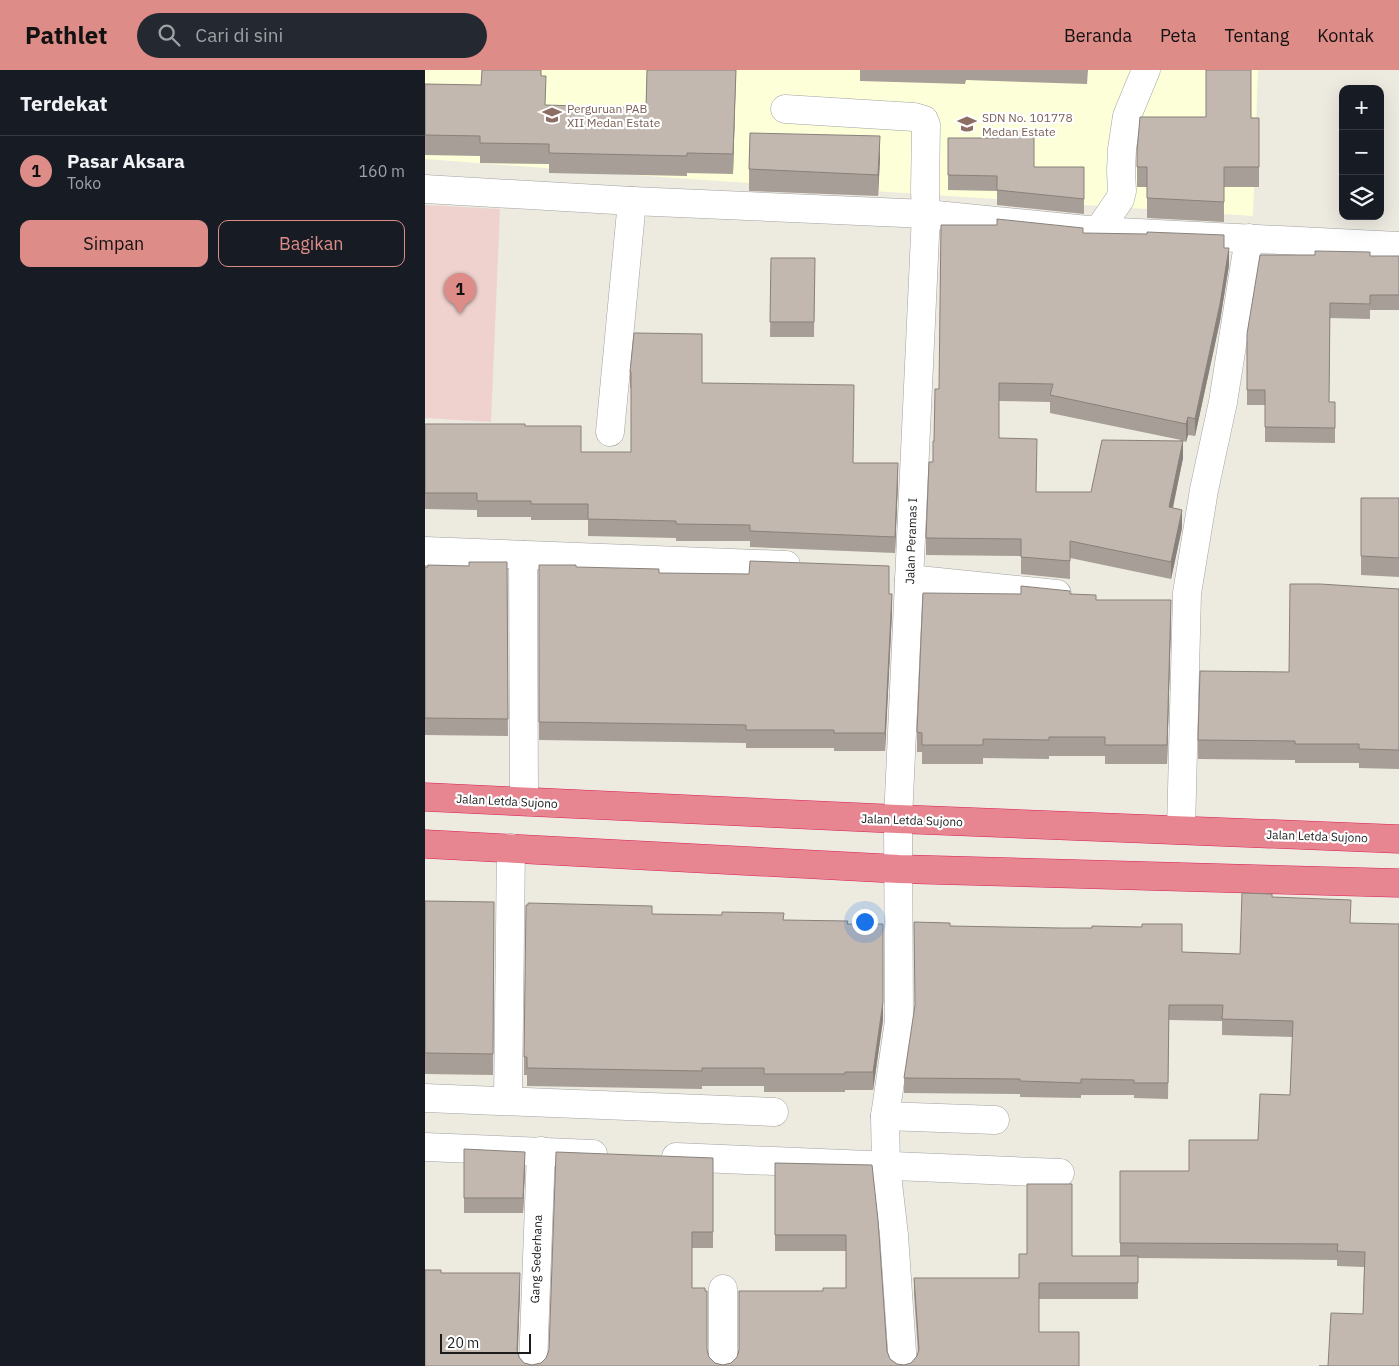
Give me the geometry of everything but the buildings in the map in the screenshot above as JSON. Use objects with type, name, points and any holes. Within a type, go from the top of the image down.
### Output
[{"type":"highway","name":"Jalan Letda Sujono","points":[[425,797],[898,820],[1399,839]]},
{"type":"highway","points":[[425,844],[899,869],[1399,883]]},
{"type":"street","points":[[1098,231],[1120,199],[1122,191],[1122,148],[1127,116],[1146,70]]},
{"type":"street","name":"Jalan Peramas I","points":[[785,109],[908,117],[924,120],[926,126],[926,214],[902,572],[898,820],[899,1021],[885,1116],[886,1166],[894,1235],[903,1366]]},
{"type":"street","points":[[425,189],[632,201],[926,214],[1098,231],[1399,246]]},
{"type":"street","points":[[610,432],[632,201]]},
{"type":"street","points":[[1181,830],[1187,593],[1204,490],[1223,402],[1249,238]]},
{"type":"street","points":[[425,551],[810,565]]},
{"type":"street","points":[[523,555],[524,802]]},
{"type":"street","points":[[902,572],[1075,595]]},
{"type":"street","points":[[508,1100],[511,848]]},
{"type":"street","points":[[425,1098],[774,1112]]},
{"type":"street","points":[[885,1116],[995,1120]]},
{"type":"street","points":[[425,1147],[617,1155]]},
{"type":"street","name":"Gang Sederhana","points":[[533,1366],[541,1152]]},
{"type":"street","points":[[655,1156],[1060,1173]]},
{"type":"street","points":[[723,1289],[723,1366]]},
{"type":"shaded area","name":"SDN No. 101778 Medan Estate","points":[[425,70],[1258,70],[1253,216],[674,178],[425,159]]},
{"type":"shaded area","points":[[425,205],[500,209],[491,422],[425,418]]},
{"type":"place","name":"Perguruan PAB XII Medan Estate","points":[[552,115]]},
{"type":"place","name":"SDN No. 101778 Medan Estate","points":[[967,124]]},
{"type":"place","name":"Pasar Aksara","points":[[460,314]]}]
